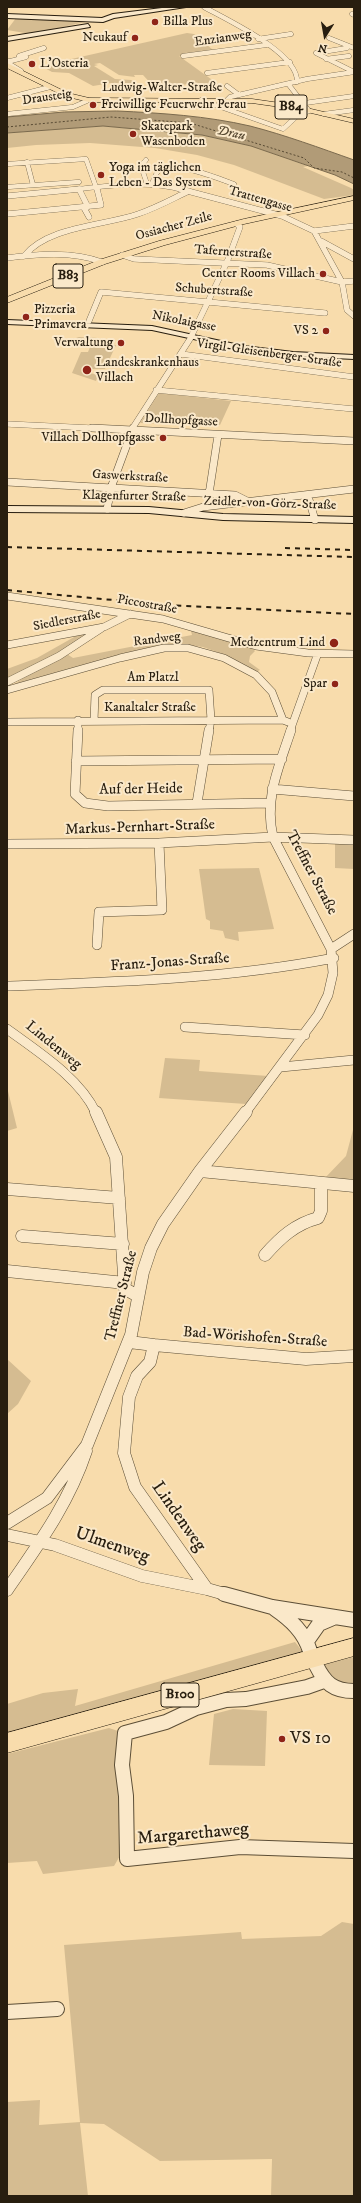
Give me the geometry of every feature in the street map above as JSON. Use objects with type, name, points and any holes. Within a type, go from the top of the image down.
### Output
[{"type":"main road","name":"B84","points":[[8,63],[66,95],[89,100]]},
{"type":"main road","name":"Ludwig-Walter-Straße","points":[[89,100],[227,100],[271,103],[354,121]]},
{"type":"main road","name":"Ossiacher Zeile","points":[[7,300],[102,262],[122,256],[276,214],[354,198]]},
{"type":"main road","name":"B100","points":[[7,1743],[354,1647]]},
{"type":"street","points":[[7,16],[93,19],[183,7]]},
{"type":"street","points":[[204,7],[258,38],[290,62],[297,80]]},
{"type":"street","points":[[7,39],[93,25],[94,15],[108,16]]},
{"type":"street","points":[[258,38],[291,34]]},
{"type":"street","points":[[329,38],[354,48]]},
{"type":"street","name":"Enzianweg","points":[[183,56],[266,45]]},
{"type":"street","points":[[8,63],[21,57],[28,56],[26,55],[44,48]]},
{"type":"street","points":[[347,48],[316,53],[354,72]]},
{"type":"street","points":[[326,59],[349,56]]},
{"type":"street","points":[[207,73],[290,62]]},
{"type":"street","points":[[227,100],[239,95],[289,85],[297,80],[354,72]]},
{"type":"street","points":[[201,100],[211,105],[283,129],[297,116],[309,111],[305,103],[289,85]]},
{"type":"street","points":[[227,86],[239,95]]},
{"type":"street","points":[[7,98],[50,87]]},
{"type":"street","points":[[305,103],[354,96]]},
{"type":"street","name":"Drausteig","points":[[7,114],[73,107],[89,100]]},
{"type":"street","points":[[324,114],[354,110]]},
{"type":"street","points":[[7,164],[86,159],[93,181],[97,187],[101,205],[7,214]]},
{"type":"street","points":[[146,160],[141,166],[149,184]]},
{"type":"street","points":[[27,162],[33,185]]},
{"type":"street","name":"Trattengasse","points":[[149,184],[161,168],[168,167],[197,172],[234,184]]},
{"type":"street","points":[[7,187],[93,181]]},
{"type":"street","name":"Trattengasse","points":[[9,196],[97,187],[149,184],[189,191],[276,214],[314,231],[321,240],[342,282],[346,296],[346,310],[354,316]]},
{"type":"street","points":[[79,189],[89,217]]},
{"type":"street","points":[[56,191],[58,199]]},
{"type":"street","points":[[24,256],[36,243],[52,236],[138,214],[189,191]]},
{"type":"street","points":[[33,193],[37,202]]},
{"type":"street","points":[[9,196],[13,204]]},
{"type":"street","points":[[57,210],[61,217]]},
{"type":"street","points":[[28,212],[31,220]]},
{"type":"street","points":[[107,509],[111,488],[131,431],[192,336],[238,234],[240,227],[237,224]]},
{"type":"street","points":[[314,231],[354,226]]},
{"type":"street","points":[[321,240],[354,259]]},
{"type":"street","points":[[7,258],[24,256],[85,257],[102,262]]},
{"type":"street","name":"Tafernerstraße","points":[[122,256],[134,259],[267,265],[342,282],[354,281]]},
{"type":"street","name":"Schubertstraße","points":[[89,321],[101,292],[325,313]]},
{"type":"street","points":[[346,296],[352,292]]},
{"type":"street","name":"Nikolaigasse","points":[[7,322],[138,327],[164,330],[264,351],[354,357]]},
{"type":"street","name":"Virgil-Gleisenberger-Straße","points":[[181,354],[354,377]]},
{"type":"street","points":[[156,390],[354,409]]},
{"type":"street","name":"Dollhopfgasse","points":[[7,424],[354,441]]},
{"type":"street","points":[[209,494],[218,435]]},
{"type":"street","name":"Gaswerkstraße","points":[[7,482],[236,495],[249,502]]},
{"type":"street","name":"Klagenfurter Straße","points":[[7,508],[107,509],[184,513],[203,507],[308,496],[354,489]]},
{"type":"street","points":[[308,496],[315,520]]},
{"type":"street","name":"Zeidler-von-Görz-Straße","points":[[184,513],[223,517],[354,520]]},
{"type":"street","name":"Piccostraße","points":[[7,596],[130,614],[189,625],[256,646],[279,650],[354,654]]},
{"type":"street","name":"Siedlerstraße","points":[[7,645],[104,627],[130,614]]},
{"type":"street","points":[[7,682],[59,656],[104,627]]},
{"type":"street","name":"Randweg","points":[[7,690],[103,661],[158,650],[182,647],[216,655],[252,671],[270,687],[276,696],[283,720]]},
{"type":"street","name":"Treffner Straße","points":[[7,1523],[47,1498],[87,1445],[129,1342],[138,1296],[150,1248],[164,1224],[200,1171],[305,1035],[320,1014],[332,991],[332,954],[273,837],[269,820],[269,803],[272,789],[292,723],[313,662],[318,653]]},
{"type":"street","name":"Am Platzl","points":[[94,721],[95,695],[103,690],[208,689],[211,720]]},
{"type":"street","name":"Kanaltaler Straße","points":[[7,722],[78,720],[283,720],[292,723]]},
{"type":"street","name":"Auf der Heide","points":[[78,720],[75,794],[78,799],[84,803],[108,806],[197,803],[269,803]]},
{"type":"street","name":"Auf der Heide","points":[[197,803],[211,720]]},
{"type":"street","name":"Auf der Heide","points":[[76,761],[282,758]]},
{"type":"street","points":[[272,789],[354,796]]},
{"type":"street","name":"Markus-Pernhart-Straße","points":[[7,844],[159,843],[273,837],[354,840]]},
{"type":"street","points":[[97,945],[99,912],[162,910],[159,843]]},
{"type":"street","points":[[332,954],[354,934]]},
{"type":"street","name":"Franz-Jonas-Straße","points":[[7,986],[216,975],[311,963],[332,954]]},
{"type":"street","points":[[185,1026],[305,1035]]},
{"type":"street","name":"Lindenweg","points":[[7,1029],[56,1065],[74,1083],[95,1110],[116,1157],[125,1283]]},
{"type":"street","points":[[281,1067],[354,1060]]},
{"type":"street","points":[[200,1171],[321,1184],[354,1186]]},
{"type":"street","points":[[266,1255],[276,1242],[292,1228],[318,1218],[321,1211],[321,1184]]},
{"type":"street","points":[[7,1189],[119,1198]]},
{"type":"street","points":[[22,1236],[123,1244]]},
{"type":"street","points":[[7,1271],[125,1283],[126,1289],[138,1296]]},
{"type":"street","points":[[129,1342],[154,1345]]},
{"type":"street","name":"Lindenweg","points":[[154,1345],[150,1362],[137,1376],[129,1397],[124,1452],[128,1470],[135,1487],[206,1589]]},
{"type":"street","name":"Bad-Wörishofen-Straße","points":[[154,1345],[306,1359],[354,1356]]},
{"type":"street","points":[[7,1590],[68,1500],[80,1471],[87,1445]]},
{"type":"street","name":"Ulmenweg","points":[[7,1535],[40,1541],[142,1576],[206,1589]]},
{"type":"street","points":[[206,1589],[272,1607],[333,1618],[354,1620]]},
{"type":"street","points":[[272,1607],[286,1617],[309,1646],[319,1624],[333,1618]]},
{"type":"street","points":[[316,1665],[324,1681],[332,1688],[341,1692],[354,1691]]},
{"type":"street","name":"Margarethaweg","points":[[324,1681],[307,1687],[246,1699],[226,1700],[196,1708],[166,1722],[125,1734],[122,1765],[126,1796],[127,1859],[240,1847],[354,1851]]},
{"type":"street","points":[[7,2012],[57,2009]]},
{"type":"shaded area","points":[[16,18],[90,21],[31,34],[7,30]]},
{"type":"shaded area","points":[[187,33],[194,34],[213,50],[179,56],[222,87],[198,90],[189,84],[155,88],[143,75],[134,75],[135,77],[119,75],[100,63],[94,64],[98,65],[94,66],[115,79],[131,80],[136,84],[111,83],[93,86],[69,73],[52,72],[43,67],[55,64],[67,64],[58,62]]},
{"type":"shaded area","points":[[103,126],[202,135],[251,146],[308,166],[303,167],[351,188],[354,190],[354,195],[324,199],[234,165],[197,155],[155,148],[90,143],[36,145],[7,148],[7,133]]},
{"type":"shaded area","points":[[79,337],[99,338],[96,344],[116,345],[105,369],[87,369],[86,372],[98,375],[96,381],[72,373],[81,352],[88,352],[90,347],[88,345],[73,344],[73,339]]},
{"type":"shaded area","points":[[159,393],[231,401],[220,425],[140,423]]},
{"type":"shaded area","points":[[195,630],[252,648],[255,651],[250,656],[249,662],[260,670],[256,672],[225,655],[203,647],[180,644],[105,659],[13,685],[34,671],[67,654],[73,658],[192,635],[191,631]]},
{"type":"shaded area","points":[[83,632],[90,633],[45,661],[7,680],[7,669],[37,658]]},
{"type":"shaded area","points":[[335,842],[354,843],[354,869],[335,868]]},
{"type":"shaded area","points":[[259,868],[274,929],[238,932],[239,941],[225,938],[223,931],[210,929],[210,921],[206,919],[199,869]]},
{"type":"shaded area","points":[[165,1058],[200,1060],[199,1071],[268,1076],[246,1104],[159,1098]]},
{"type":"shaded area","points":[[7,1087],[17,1128],[7,1131]]},
{"type":"shaded area","points":[[354,1126],[354,1183],[324,1179],[346,1156]]},
{"type":"shaded area","points":[[7,1359],[31,1381],[18,1404],[7,1414]]},
{"type":"shaded area","points":[[295,1642],[303,1652],[7,1733],[7,1704],[43,1693],[78,1689],[75,1706]]},
{"type":"shaded area","points":[[354,1657],[354,1685],[338,1682],[331,1678],[322,1665]]},
{"type":"shaded area","points":[[233,1709],[267,1711],[265,1766],[209,1765],[214,1714]]},
{"type":"shaded area","points":[[109,1728],[118,1731],[121,1854],[114,1866],[43,1874],[37,1861],[7,1863],[7,1754]]},
{"type":"shaded area","points":[[342,1922],[354,1924],[354,2196],[271,2196],[272,2159],[160,2161],[104,2124],[80,2123],[88,2196],[7,2196],[7,2102],[40,2100],[39,2125],[80,2122],[64,1945],[241,1932],[242,1939],[321,1936]]},
{"type":"water","name":"Drau","points":[[117,111],[201,117],[250,126],[276,133],[354,160],[354,184],[335,175],[251,146],[202,135],[103,126],[7,133],[7,117],[64,112]]},
{"type":"ferry route","points":[[7,127],[111,117],[190,123],[304,158],[314,168],[342,172],[354,178]]},
{"type":"railway","points":[[7,547],[354,557]]},
{"type":"railway","points":[[285,548],[354,550]]},
{"type":"railway","points":[[7,590],[166,605],[354,614]]},
{"type":"place","name":"Billa Plus","points":[[155,22]]},
{"type":"place","name":"Neukauf","points":[[135,38]]},
{"type":"place","name":"L'Osteria","points":[[32,64]]},
{"type":"place","name":"Freiwillige Feuerwehr Perau","points":[[93,105]]},
{"type":"place","name":"Skatepark Wasenboden","points":[[133,134]]},
{"type":"place","name":"Yoga im täglichen Leben - Das System","points":[[101,175]]},
{"type":"place","name":"Center Rooms Villach","points":[[323,274]]},
{"type":"place","name":"Pizzeria Primavera","points":[[26,317]]},
{"type":"place","name":"VS 2","points":[[326,331]]},
{"type":"place","name":"Verwaltung","points":[[121,343]]},
{"type":"place","name":"Landeskrankenhaus Villach","points":[[87,370]]},
{"type":"place","name":"Villach Dollhopfgasse","points":[[163,438]]},
{"type":"place","name":"Medzentrum Lind","points":[[334,643]]},
{"type":"place","name":"Spar","points":[[335,684]]},
{"type":"place","name":"VS 10","points":[[282,1739]]}]
